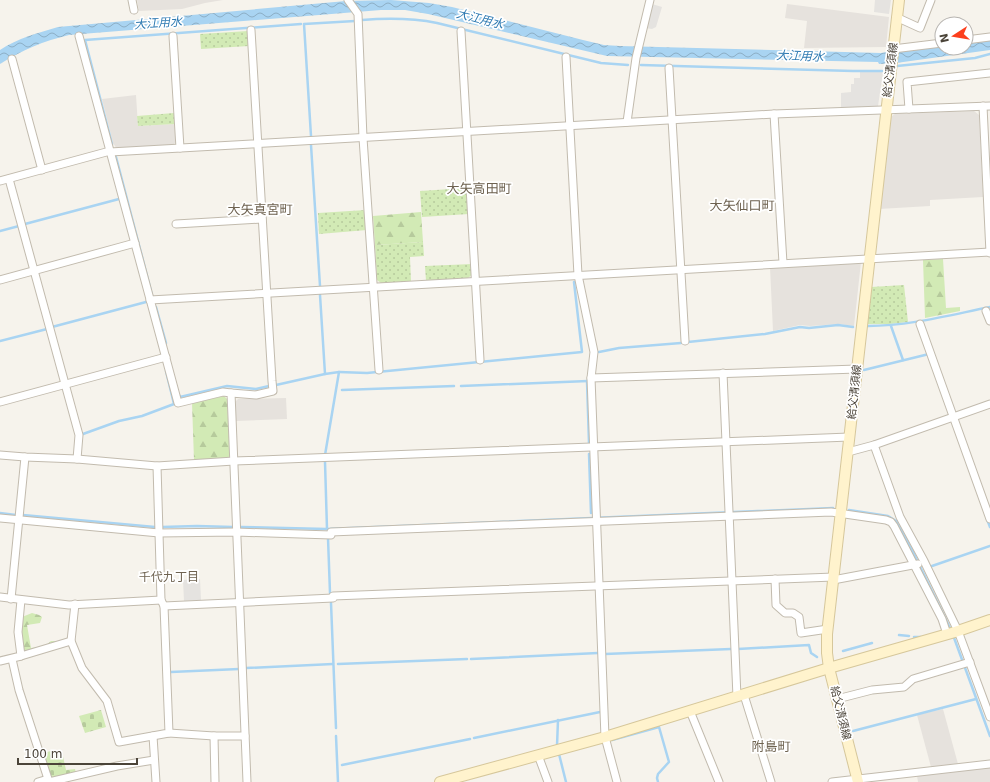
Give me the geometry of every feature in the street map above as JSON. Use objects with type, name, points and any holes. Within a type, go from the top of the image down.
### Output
[{"type":"main road","name":"給父清須線","points":[[858,780],[829,668],[827,653],[828,629],[885,110],[899,0]]},
{"type":"main road","points":[[440,782],[605,737],[829,668],[952,633],[990,620]]},
{"type":"street","points":[[132,0],[134,10]]},
{"type":"street","points":[[348,0],[358,14],[363,138],[379,370]]},
{"type":"street","points":[[627,122],[636,58],[650,0]]},
{"type":"street","points":[[896,17],[920,28],[931,0]]},
{"type":"street","points":[[79,36],[178,404],[223,392],[256,395],[274,391],[266,294],[251,30]]},
{"type":"street","points":[[461,31],[480,360]]},
{"type":"street","points":[[173,36],[180,148]]},
{"type":"street","points":[[974,39],[990,37]]},
{"type":"street","points":[[892,49],[934,44]]},
{"type":"street","points":[[566,57],[578,275],[594,352],[591,378],[605,737],[617,782]]},
{"type":"street","points":[[12,59],[42,170]]},
{"type":"street","points":[[669,68],[685,342]]},
{"type":"street","points":[[909,109],[907,82],[990,73]]},
{"type":"street","points":[[0,181],[110,152],[774,114],[986,106],[990,253],[869,258],[150,300]]},
{"type":"street","points":[[774,114],[783,263]]},
{"type":"street","points":[[9,179],[79,435],[77,459]]},
{"type":"street","points":[[176,224],[262,219]]},
{"type":"street","points":[[0,280],[135,243]]},
{"type":"street","points":[[986,311],[990,321]]},
{"type":"street","points":[[920,324],[990,519]]},
{"type":"street","points":[[0,402],[166,357]]},
{"type":"street","points":[[591,378],[857,369]]},
{"type":"street","points":[[723,373],[731,581],[740,696],[771,782]]},
{"type":"street","points":[[231,393],[247,782]]},
{"type":"street","points":[[848,452],[874,445],[990,404]]},
{"type":"street","points":[[0,455],[77,459],[157,466],[234,461],[849,437]]},
{"type":"street","points":[[874,445],[919,564],[942,619],[952,633]]},
{"type":"street","points":[[11,599],[25,457]]},
{"type":"street","points":[[157,466],[169,733]]},
{"type":"street","points":[[0,518],[159,533],[331,533],[597,519],[831,512],[886,520],[891,522],[919,564],[990,717]]},
{"type":"street","points":[[0,597],[75,604],[239,602],[775,579],[834,579],[919,564]]},
{"type":"street","points":[[775,579],[776,606],[785,613],[793,612],[799,617],[801,633],[828,629]]},
{"type":"street","points":[[21,600],[18,632],[21,656]]},
{"type":"street","points":[[75,604],[71,641],[82,668],[107,701],[119,742],[169,733],[214,736],[245,736]]},
{"type":"street","points":[[0,661],[12,659],[71,641]]},
{"type":"street","points":[[12,659],[19,690],[48,781]]},
{"type":"street","points":[[837,699],[872,690],[904,687],[913,679],[965,664]]},
{"type":"street","points":[[690,711],[719,782]]},
{"type":"street","points":[[153,736],[156,782]]},
{"type":"street","points":[[214,736],[215,782]]},
{"type":"street","points":[[538,755],[548,782]]},
{"type":"street","points":[[38,782],[154,760]]},
{"type":"street","points":[[832,782],[990,764]]},
{"type":"shaded area","points":[[137,0],[223,0],[182,9],[139,11]]},
{"type":"shaded area","points":[[875,0],[891,0],[889,14],[874,12]]},
{"type":"shaded area","points":[[652,4],[662,7],[656,27],[652,29],[645,28]]},
{"type":"shaded area","points":[[787,4],[889,17],[886,47],[804,48],[807,21],[785,18]]},
{"type":"shaded area","points":[[860,72],[883,72],[878,106],[841,108],[841,93],[851,92],[851,84],[854,84],[854,78],[860,78]]},
{"type":"shaded area","points":[[136,95],[138,126],[175,124],[176,142],[172,146],[117,149],[113,143],[102,99]]},
{"type":"shaded area","points":[[974,111],[979,115],[983,197],[930,200],[930,206],[879,209],[889,118],[895,114]]},
{"type":"shaded area","points":[[861,262],[854,326],[839,324],[810,326],[800,325],[773,331],[770,267]]},
{"type":"shaded area","points":[[286,398],[287,419],[236,421],[235,402],[238,399]]},
{"type":"shaded area","points":[[200,579],[201,600],[184,601],[183,580]]},
{"type":"shaded area","points":[[943,709],[958,764],[931,767],[917,715]]},
{"type":"shaded area","points":[[990,767],[990,782],[918,782],[917,776]]},
{"type":"green space","points":[[248,31],[249,46],[201,49],[200,34]]},
{"type":"green space","points":[[174,113],[175,124],[138,126],[137,116]]},
{"type":"green space","points":[[467,188],[469,214],[422,217],[420,191]]},
{"type":"green space","points":[[366,210],[367,230],[319,234],[318,213]]},
{"type":"green space","points":[[421,212],[423,242],[375,245],[373,216]]},
{"type":"green space","points":[[423,242],[424,256],[410,257],[411,282],[381,283],[377,280],[375,245]]},
{"type":"green space","points":[[943,259],[946,308],[960,307],[960,311],[925,318],[923,260]]},
{"type":"green space","points":[[472,264],[473,274],[468,278],[426,281],[425,266]]},
{"type":"green space","points":[[904,285],[908,322],[867,324],[871,287]]},
{"type":"green space","points":[[224,396],[227,399],[230,456],[226,459],[194,460],[192,403]]},
{"type":"green space","points":[[32,613],[42,617],[40,623],[27,625],[31,648],[45,646],[51,641],[60,641],[25,653],[20,634],[22,617]]},
{"type":"green space","points":[[101,710],[106,727],[85,733],[79,716]]},
{"type":"green space","points":[[55,750],[62,752],[66,770],[75,769],[76,773],[52,779],[43,753]]},
{"type":"water","name":"大江用水","points":[[391,0],[429,3],[452,7],[604,45],[881,53],[934,47],[934,56],[947,56],[879,64],[878,62],[607,56],[428,14],[405,10],[381,10],[69,35],[33,46],[0,64],[0,50],[21,39],[58,27],[346,1]]},
{"type":"water","points":[[990,40],[990,50],[974,52],[974,42]]},
{"type":"waterway","points":[[362,20],[400,19],[428,21],[601,63],[628,65]]},
{"type":"waterway","points":[[311,136],[304,24],[355,21]]},
{"type":"waterway","name":"大江用水","points":[[112,144],[85,40],[301,24]]},
{"type":"waterway","points":[[897,66],[975,58],[990,54]]},
{"type":"waterway","points":[[641,65],[882,71]]},
{"type":"waterway","points":[[311,145],[320,286]]},
{"type":"waterway","points":[[116,157],[152,295]]},
{"type":"waterway","points":[[25,224],[119,199]]},
{"type":"waterway","points":[[0,231],[19,226]]},
{"type":"waterway","points":[[339,372],[367,373],[582,352],[574,282]]},
{"type":"waterway","points":[[320,295],[325,374],[339,372],[325,455]]},
{"type":"waterway","points":[[52,327],[146,302]]},
{"type":"waterway","points":[[156,307],[166,343]]},
{"type":"waterway","points":[[868,326],[883,326],[914,322],[990,307]]},
{"type":"waterway","points":[[688,342],[765,334],[800,327],[809,328],[838,325],[853,327]]},
{"type":"waterway","points":[[891,326],[903,360]]},
{"type":"waterway","points":[[0,341],[47,329]]},
{"type":"waterway","points":[[599,352],[619,348],[681,343]]},
{"type":"waterway","points":[[864,370],[929,354]]},
{"type":"waterway","points":[[83,434],[119,421],[142,416],[174,404],[166,371]]},
{"type":"waterway","points":[[276,385],[325,374]]},
{"type":"waterway","points":[[587,381],[589,443]]},
{"type":"waterway","points":[[461,386],[588,381]]},
{"type":"waterway","points":[[179,395],[180,397],[227,386],[256,389],[269,386]]},
{"type":"waterway","points":[[342,390],[454,386]]},
{"type":"waterway","points":[[589,454],[591,513]]},
{"type":"waterway","points":[[325,462],[327,529]]},
{"type":"waterway","points":[[241,527],[327,529],[833,508]]},
{"type":"waterway","points":[[849,510],[888,516],[896,521],[913,552],[951,630]]},
{"type":"waterway","points":[[0,513],[16,515]]},
{"type":"waterway","points":[[23,515],[155,527]]},
{"type":"waterway","points":[[987,519],[990,527]]},
{"type":"waterway","points":[[162,527],[233,527]]},
{"type":"waterway","points":[[328,538],[330,593]]},
{"type":"waterway","points":[[932,566],[990,546]]},
{"type":"waterway","points":[[331,603],[336,728]]},
{"type":"waterway","points":[[899,635],[909,636]]},
{"type":"waterway","points":[[953,635],[990,736]]},
{"type":"waterway","points":[[914,637],[921,637]]},
{"type":"waterway","points":[[843,651],[872,643]]},
{"type":"waterway","points":[[738,649],[809,645],[811,653],[817,657]]},
{"type":"waterway","points":[[605,654],[731,649]]},
{"type":"waterway","points":[[471,659],[598,653]]},
{"type":"waterway","points":[[338,664],[467,659]]},
{"type":"waterway","points":[[246,668],[333,664]]},
{"type":"waterway","points":[[171,672],[239,669]]},
{"type":"waterway","points":[[853,731],[976,699]]},
{"type":"waterway","points":[[474,738],[600,712]]},
{"type":"waterway","points":[[557,746],[558,720]]},
{"type":"waterway","points":[[612,740],[659,727],[669,762],[658,774],[658,782]]},
{"type":"waterway","points":[[336,736],[338,782]]},
{"type":"waterway","points":[[342,765],[470,739]]},
{"type":"waterway","points":[[560,754],[566,782]]},
{"type":"district","name":"大矢高田町","points":[[479,188]]},
{"type":"district","name":"大矢仙口町","points":[[742,205]]},
{"type":"district","name":"大矢真宮町","points":[[260,209]]},
{"type":"district","name":"千代九丁目","points":[[169,577]]},
{"type":"district","name":"附島町","points":[[771,746]]}]
